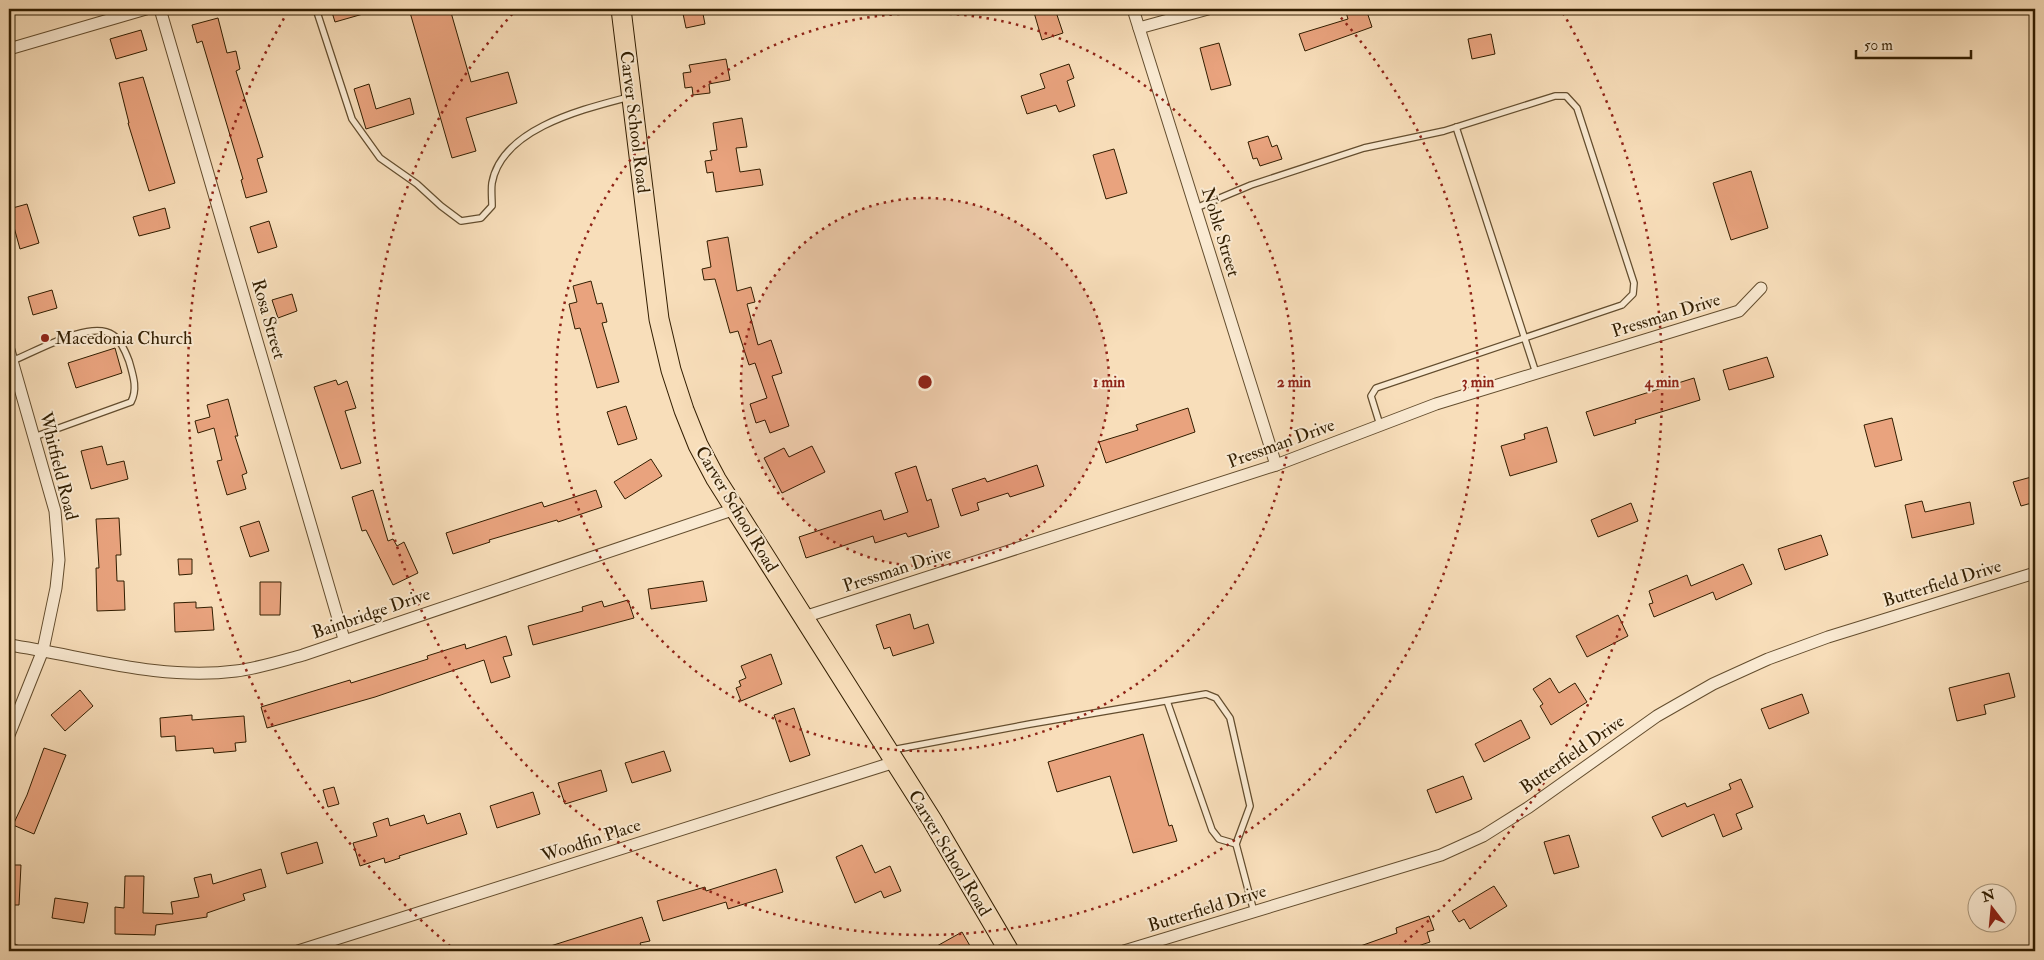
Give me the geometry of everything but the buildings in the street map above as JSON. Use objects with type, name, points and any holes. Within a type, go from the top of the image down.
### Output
[{"type":"main road","name":"Carver School Road","points":[[621,9],[659,319],[671,370],[698,445],[735,509],[932,820],[1009,951]]},
{"type":"street","points":[[9,49],[146,9]]},
{"type":"street","name":"Rosa Street","points":[[160,9],[344,640]]},
{"type":"street","name":"Noble Street","points":[[1133,9],[1276,465]]},
{"type":"street","points":[[1139,28],[1208,9]]},
{"type":"street","name":"Pressman Drive","points":[[804,617],[1276,465],[1436,404],[1739,311],[1762,288]]},
{"type":"street","name":"Whitfield Road","points":[[9,735],[43,650],[56,588],[58,539],[55,511],[10,355]]},
{"type":"street","name":"Bainbridge Drive","points":[[9,645],[43,650],[123,667],[200,673],[235,671],[262,666],[735,509]]},
{"type":"street","name":"Butterfield Drive","points":[[1124,951],[1441,855],[1483,836],[1657,716],[1714,684],[1768,660],[1889,617],[2035,573]]},
{"type":"street","name":"Woodfin Place","points":[[298,951],[891,756]]},
{"type":"street","points":[[9,948],[16,951]]},
{"type":"lane","points":[[316,9],[352,119],[380,158],[417,184],[461,221],[481,218],[492,206],[492,183],[499,164],[518,140],[578,111],[631,96]]},
{"type":"lane","points":[[1196,208],[1251,185],[1364,148],[1456,127],[1555,96],[1566,96],[1577,108],[1634,283],[1633,294],[1622,305],[1376,388],[1371,396],[1380,425]]},
{"type":"lane","points":[[1456,127],[1536,373]]},
{"type":"lane","points":[[10,355],[87,331],[103,331],[112,334],[118,339],[133,374],[136,393],[131,402],[34,437]]},
{"type":"lane","points":[[891,756],[1030,724],[1206,694],[1216,698],[1230,718],[1250,806],[1236,844],[1254,912]]},
{"type":"lane","points":[[1167,701],[1212,830],[1219,840],[1236,844]]},
{"type":"place","name":"Macedonia Church","points":[[45,338]]}]
